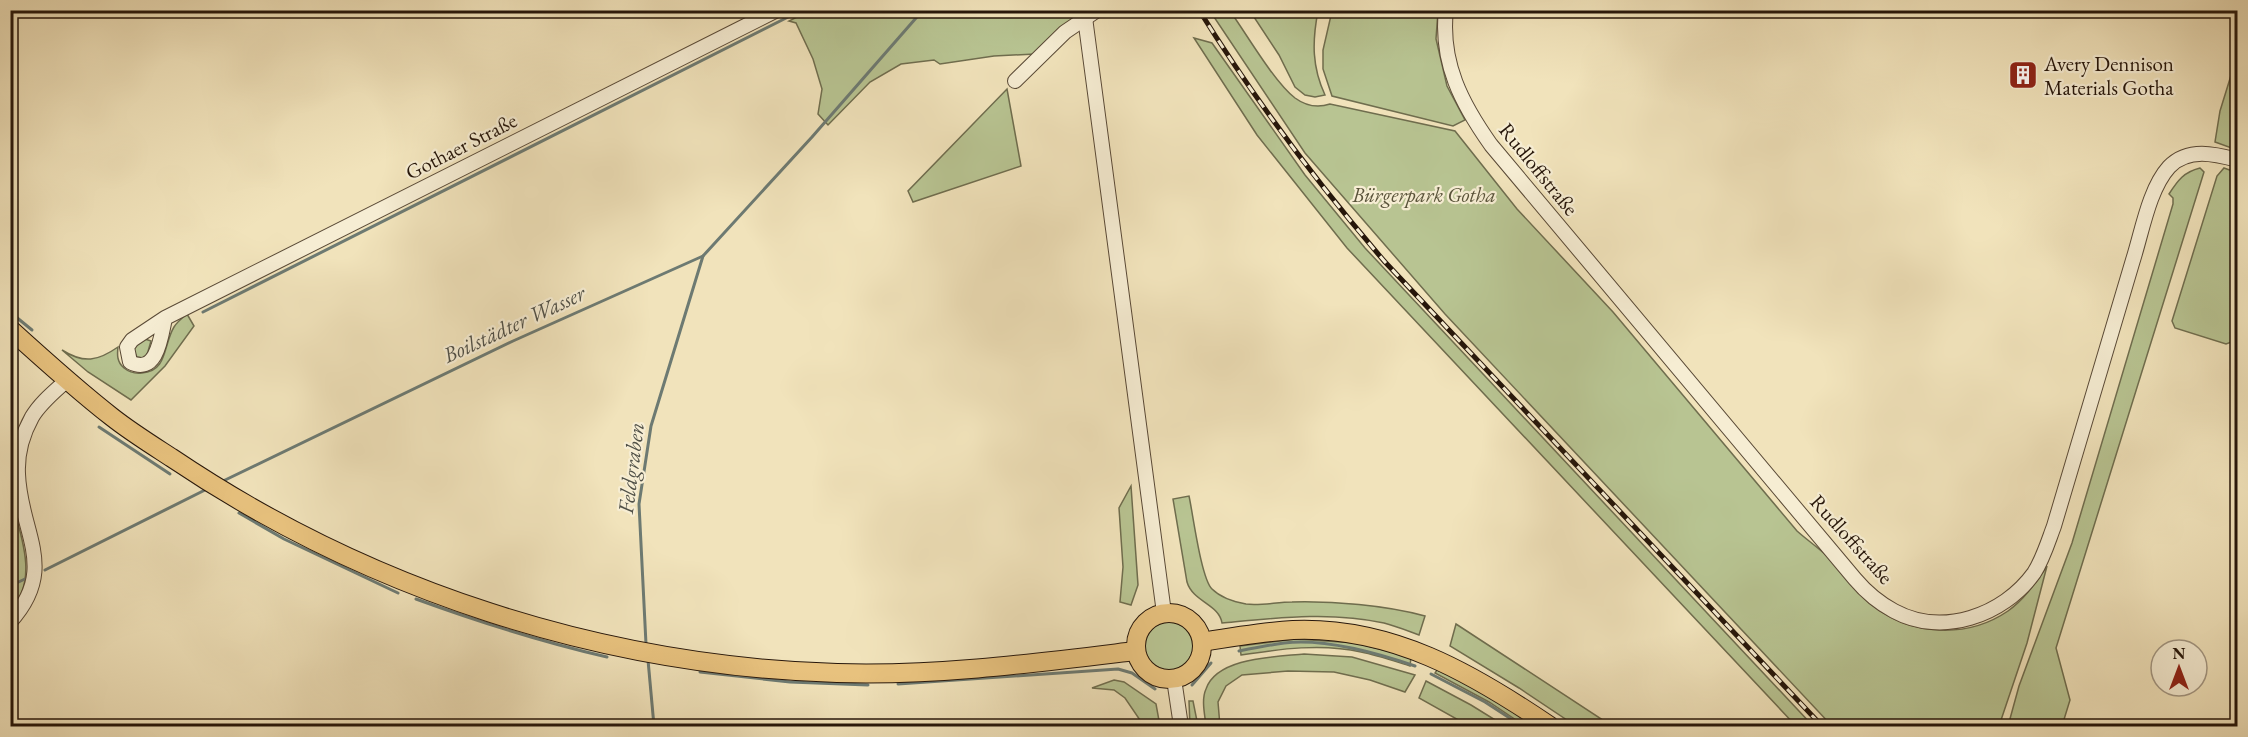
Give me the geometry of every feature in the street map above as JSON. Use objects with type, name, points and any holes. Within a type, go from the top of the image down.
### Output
[{"type":"main road","points":[[10,329],[66,380],[114,419],[204,480],[303,536],[411,584],[514,620],[663,655],[757,668],[838,673],[929,672],[1026,665],[1136,651]]},
{"type":"main road","points":[[1164,613],[1177,614],[1189,620],[1198,630],[1202,642],[1201,652],[1195,666],[1184,675],[1174,679],[1158,678],[1149,673],[1138,661],[1136,638],[1142,626],[1152,617],[1164,613]]},
{"type":"main road","points":[[1202,642],[1294,630],[1341,632],[1381,639],[1462,671],[1550,726]]},
{"type":"street","name":"Gothaer Straße","points":[[165,318],[777,10]]},
{"type":"street","name":"Rudloffstraße","points":[[1446,10],[1446,49],[1454,81],[1473,120],[1491,146],[1868,594],[1894,612],[1922,621],[1953,622],[1984,613],[1998,607],[2034,573],[2045,552],[2054,526],[2155,191],[2164,174],[2178,160],[2197,153],[2208,153],[2238,160]]},
{"type":"street","points":[[1015,81],[1065,32],[1088,14]]},
{"type":"street","points":[[1088,14],[1164,613]]},
{"type":"street","points":[[10,622],[29,595],[35,568],[33,544],[19,486],[19,449],[33,415],[66,380]]},
{"type":"street","points":[[1174,679],[1181,726]]},
{"type":"green space","points":[[811,10],[1072,10],[1073,19],[1035,54],[994,56],[940,64],[934,60],[901,64],[870,82],[828,125],[818,114],[822,89],[813,59],[796,23],[789,21]]},
{"type":"green space","name":"Bürgerpark Gotha","points":[[1210,11],[1230,11],[1278,81],[1303,103],[1317,106],[1330,104],[1455,131],[1517,209],[1613,312],[1797,531],[1829,558],[1866,600],[1887,615],[1921,628],[1957,630],[1975,626],[1992,620],[2020,601],[2047,566],[2027,643],[1999,726],[1832,726],[1445,314],[1305,153]]},
{"type":"green space","points":[[1250,11],[1318,11],[1314,54],[1325,95],[1315,97],[1305,95],[1295,87],[1279,55]]},
{"type":"green space","points":[[1332,11],[1438,11],[1436,39],[1447,86],[1465,120],[1453,126],[1332,96],[1323,69],[1323,50]]},
{"type":"green space","points":[[1194,38],[1212,43],[1305,175],[1365,248],[1813,726],[1796,726],[1347,248],[1257,135]]},
{"type":"green space","points":[[2237,56],[2237,150],[2215,142],[2220,111]]},
{"type":"green space","points":[[1007,89],[1021,166],[913,202],[908,191]]},
{"type":"green space","points":[[2200,168],[2204,172],[2056,648],[2070,700],[2062,726],[2008,726],[2019,686],[2072,543],[2173,204],[2173,198],[2169,194],[2182,177]]},
{"type":"green space","points":[[2224,168],[2238,173],[2237,340],[2226,344],[2175,328],[2172,321],[2217,176]]},
{"type":"green space","points":[[187,314],[194,326],[165,366],[131,400],[88,372],[62,350],[77,357],[91,359],[118,347],[118,358],[124,368],[137,373],[150,371],[161,362],[174,327]]},
{"type":"green space","points":[[145,339],[151,341],[147,355],[144,358],[137,357],[133,349]]},
{"type":"green space","points":[[1131,486],[1138,585],[1131,605],[1120,602],[1123,567],[1119,508]]},
{"type":"green space","points":[[10,496],[22,540],[26,570],[19,599],[10,611]]},
{"type":"green space","points":[[1189,496],[1204,572],[1212,589],[1219,594],[1246,604],[1324,602],[1376,606],[1409,612],[1425,616],[1419,635],[1384,623],[1344,617],[1262,619],[1222,623],[1216,611],[1190,589],[1187,582],[1173,499]]},
{"type":"green space","points":[[1169,622],[1186,629],[1193,646],[1186,663],[1169,670],[1152,663],[1145,646],[1152,629]]},
{"type":"green space","points":[[1456,624],[1612,726],[1576,726],[1450,646]]},
{"type":"green space","points":[[1295,639],[1356,643],[1411,657],[1410,666],[1367,653],[1316,647],[1241,655],[1240,646]]},
{"type":"green space","points":[[1304,654],[1352,657],[1415,675],[1405,692],[1370,680],[1334,672],[1288,671],[1242,675],[1226,686],[1218,702],[1220,726],[1206,726],[1204,698],[1206,689],[1212,678],[1222,670],[1264,658]]},
{"type":"green space","points":[[1437,670],[1477,686],[1538,726],[1525,726],[1489,702],[1435,673]]},
{"type":"green space","points":[[1114,680],[1124,682],[1156,704],[1160,726],[1144,726],[1125,698],[1114,690],[1092,688]]},
{"type":"green space","points":[[1426,681],[1505,726],[1469,726],[1419,698]]},
{"type":"green space","points":[[1189,701],[1193,701],[1198,726],[1190,726]]},
{"type":"waterway","points":[[203,312],[802,10]]},
{"type":"waterway","name":"Boilstädter Wasser","points":[[221,482],[513,341],[703,256],[812,137],[923,10]]},
{"type":"waterway","name":"Feldgraben","points":[[646,644],[639,504],[651,426],[703,256]]},
{"type":"waterway","points":[[10,312],[32,330]]},
{"type":"waterway","points":[[10,346],[13,349]]},
{"type":"waterway","points":[[99,427],[170,474]]},
{"type":"waterway","name":"Boilstädter Wasser","points":[[45,570],[207,489]]},
{"type":"waterway","points":[[239,513],[284,539],[398,593]]},
{"type":"waterway","name":"Boilstädter Wasser","points":[[10,586],[25,579]]},
{"type":"waterway","points":[[416,599],[511,631],[607,657]]},
{"type":"waterway","points":[[1239,651],[1284,643],[1316,643],[1368,652],[1415,666]]},
{"type":"waterway","name":"Feldgraben","points":[[648,660],[654,726]]},
{"type":"waterway","points":[[1192,685],[1211,663]]},
{"type":"waterway","points":[[898,684],[1118,669],[1132,673],[1155,689]]},
{"type":"waterway","points":[[700,672],[790,682],[868,685]]},
{"type":"waterway","points":[[1431,674],[1485,702],[1522,726]]},
{"type":"railway","points":[[1199,10],[1242,76],[1288,140],[1385,262],[1822,726]]},
{"type":"place","name":"Avery Dennison Materials Gotha","points":[[2023,75]]}]
